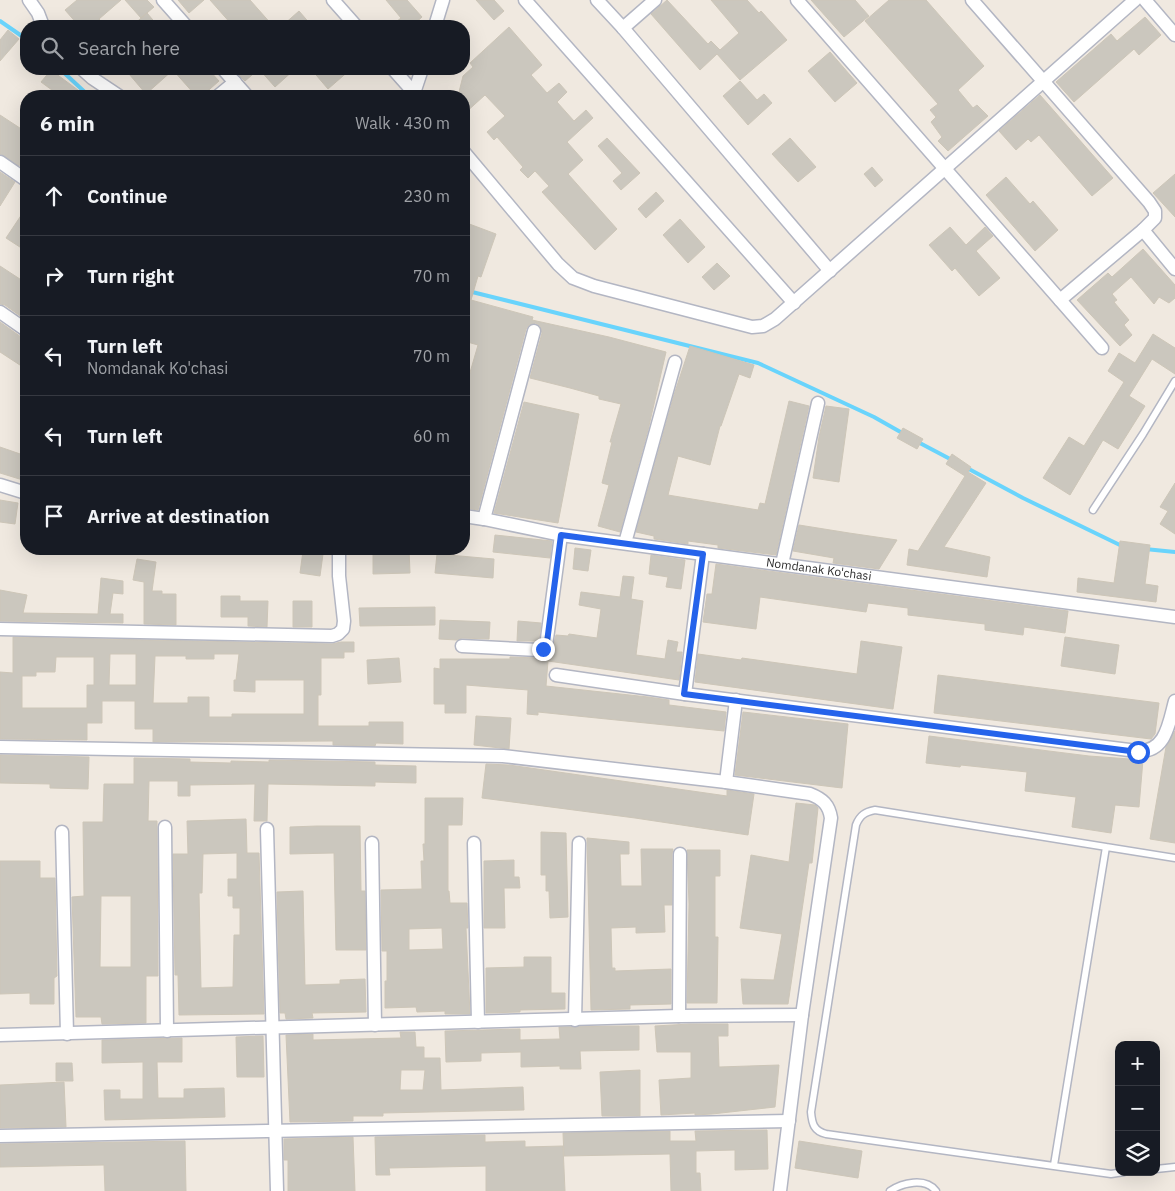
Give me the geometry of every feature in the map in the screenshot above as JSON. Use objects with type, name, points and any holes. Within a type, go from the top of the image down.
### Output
[{"type":"street","points":[[29,0],[41,20]]},
{"type":"street","points":[[163,0],[181,20]]},
{"type":"street","points":[[332,0],[350,20]]},
{"type":"street","points":[[437,20],[443,0]]},
{"type":"street","points":[[525,0],[794,303]]},
{"type":"street","points":[[597,0],[830,271]]},
{"type":"street","points":[[623,28],[655,0]]},
{"type":"street","points":[[797,0],[1102,348]]},
{"type":"street","points":[[972,0],[1155,211],[1155,218],[1143,230],[1060,300]]},
{"type":"street","points":[[470,159],[558,264],[573,278],[594,286],[752,327],[763,326],[775,319],[794,303],[1135,0]]},
{"type":"street","points":[[1145,0],[1175,34]]},
{"type":"street","points":[[89,75],[110,90]]},
{"type":"street","points":[[229,75],[242,90]]},
{"type":"street","points":[[398,75],[411,90]]},
{"type":"street","points":[[416,90],[420,75]]},
{"type":"street","points":[[225,90],[235,82]]},
{"type":"street","points":[[0,162],[20,176]]},
{"type":"street","points":[[1143,230],[1175,269]]},
{"type":"street","points":[[0,312],[20,326]]},
{"type":"street","points":[[484,519],[534,331]]},
{"type":"street","points":[[625,543],[675,362]]},
{"type":"street","points":[[782,564],[818,403]]},
{"type":"street","points":[[0,485],[20,490]]},
{"type":"street","name":"Nomdanak Ko'chasi","points":[[470,517],[561,535],[1175,617]]},
{"type":"street","points":[[462,646],[538,650],[546,646],[561,535]]},
{"type":"street","points":[[684,694],[703,554]]},
{"type":"street","points":[[0,629],[332,636],[338,634],[343,629],[344,622],[339,576],[339,555]]},
{"type":"street","points":[[556,675],[684,694],[1138,752],[1154,749],[1170,736],[1175,701]]},
{"type":"street","points":[[726,782],[736,700]]},
{"type":"street","points":[[0,747],[503,756],[726,782],[810,794],[819,797],[830,809],[831,818],[802,1015],[780,1191]]},
{"type":"street","points":[[165,827],[167,1031]]},
{"type":"street","points":[[267,829],[277,1191]]},
{"type":"street","points":[[62,832],[67,1034]]},
{"type":"street","points":[[372,843],[375,1025]]},
{"type":"street","points":[[474,843],[478,1022]]},
{"type":"street","points":[[574,1020],[579,843]]},
{"type":"street","points":[[679,1016],[680,854]]},
{"type":"street","points":[[0,1035],[679,1016],[802,1015]]},
{"type":"street","points":[[0,1136],[789,1121]]},
{"type":"lane","points":[[1093,510],[1175,381]]},
{"type":"lane","points":[[1115,1173],[826,1134],[814,1128],[811,1112],[856,825],[859,817],[866,811],[875,810],[1175,858]]},
{"type":"lane","points":[[1054,1166],[1106,847]]},
{"type":"lane","points":[[1160,1169],[1175,1167]]},
{"type":"lane","points":[[890,1191],[902,1185],[920,1183],[927,1183],[936,1191]]},
{"type":"building","points":[[77,0],[121,0],[100,20],[74,20],[65,10]]},
{"type":"building","points":[[125,0],[147,0],[154,7],[141,18]]},
{"type":"building","points":[[178,0],[204,0],[189,13]]},
{"type":"building","points":[[210,0],[250,0],[268,20],[228,20]]},
{"type":"building","points":[[386,0],[407,0],[422,17],[419,20],[398,20],[401,18]]},
{"type":"building","points":[[476,0],[494,0],[504,11],[494,20]]},
{"type":"building","points":[[667,0],[708,44],[711,41],[720,50],[739,33],[711,0],[747,0],[759,13],[761,11],[787,40],[740,80],[717,54],[700,70],[651,14]]},
{"type":"building","points":[[811,0],[855,0],[869,16],[844,37]]},
{"type":"building","points":[[889,0],[926,0],[984,66],[958,90],[973,108],[977,105],[988,116],[948,151],[938,141],[942,137],[931,122],[936,117],[930,110],[938,104],[865,21]]},
{"type":"building","points":[[299,11],[307,20],[289,20]]},
{"type":"building","points":[[147,13],[153,20],[139,20]]},
{"type":"building","points":[[1145,17],[1161,35],[1139,55],[1134,49],[1074,102],[1056,82],[1111,34],[1117,41]]},
{"type":"building","points":[[509,27],[542,65],[531,75],[547,93],[559,83],[567,92],[557,102],[574,121],[586,110],[593,118],[567,142],[583,160],[568,174],[617,229],[595,250],[542,192],[549,186],[535,171],[528,178],[520,170],[523,167],[497,137],[494,140],[487,132],[505,116],[485,95],[470,109],[470,90],[460,90],[463,76],[470,75],[470,70],[473,67],[470,63]]},
{"type":"building","points":[[8,30],[19,39],[0,61],[0,40]]},
{"type":"building","points":[[830,52],[857,83],[835,102],[808,71]]},
{"type":"building","points":[[47,75],[58,75],[78,90],[52,90],[41,82]]},
{"type":"building","points":[[130,75],[167,75],[150,90],[143,90]]},
{"type":"building","points":[[177,75],[214,75],[219,81],[209,90],[191,90]]},
{"type":"building","points":[[239,75],[252,75],[245,81]]},
{"type":"building","points":[[264,75],[288,75],[275,87]]},
{"type":"building","points":[[316,75],[344,75],[328,89]]},
{"type":"building","points":[[740,81],[757,100],[764,94],[772,103],[748,125],[723,96]]},
{"type":"building","points":[[1040,95],[1113,178],[1092,196],[1039,135],[1031,142],[1028,139],[1016,150],[999,131]]},
{"type":"building","points":[[0,115],[20,128],[20,164],[19,166],[0,154]]},
{"type":"building","points":[[607,138],[640,173],[621,190],[613,181],[622,173],[598,146]]},
{"type":"building","points":[[790,138],[816,167],[798,182],[772,154]]},
{"type":"building","points":[[872,167],[883,180],[875,187],[864,174]]},
{"type":"building","points":[[0,172],[15,182],[0,206]]},
{"type":"building","points":[[1175,174],[1175,217],[1153,193]]},
{"type":"building","points":[[1006,177],[1030,204],[1033,201],[1058,230],[1035,251],[986,195]]},
{"type":"building","points":[[656,192],[664,201],[646,218],[638,209]]},
{"type":"building","points":[[20,217],[20,247],[6,238]]},
{"type":"building","points":[[680,219],[705,247],[688,263],[663,235]]},
{"type":"building","points":[[470,224],[496,234],[481,277],[478,276],[471,300],[533,317],[532,320],[666,352],[648,430],[620,532],[598,526],[609,485],[602,483],[612,442],[610,442],[621,404],[599,399],[599,396],[530,378],[542,333],[540,326],[536,323],[529,325],[526,329],[478,510],[470,509],[470,373],[478,345],[470,343]]},
{"type":"building","points":[[950,227],[966,245],[985,227],[993,236],[976,251],[1000,278],[979,296],[955,268],[952,271],[929,245]]},
{"type":"building","points":[[1143,249],[1175,285],[1175,298],[1169,303],[1159,297],[1154,304],[1131,277],[1112,294],[1117,300],[1114,302],[1129,320],[1124,325],[1132,335],[1120,346],[1077,300],[1108,273],[1112,277]]},
{"type":"building","points":[[717,263],[730,276],[714,290],[702,277]]},
{"type":"building","points":[[0,266],[20,279],[20,316],[5,305],[0,304]]},
{"type":"building","points":[[0,322],[20,336],[20,365],[0,352]]},
{"type":"building","points":[[1153,334],[1175,348],[1175,374],[1152,359],[1129,396],[1145,406],[1118,449],[1103,440],[1070,495],[1043,478],[1069,437],[1084,446],[1124,382],[1108,371],[1119,353],[1135,363]]},
{"type":"building","points":[[690,346],[754,365],[750,378],[739,374],[720,426],[710,465],[678,456],[668,495],[758,510],[760,503],[765,504],[789,401],[809,406],[776,555],[718,548],[718,545],[688,541],[688,544],[654,539],[654,536],[636,532],[674,395]]},
{"type":"building","points":[[524,402],[579,414],[558,523],[494,513]]},
{"type":"building","points":[[826,406],[849,409],[839,482],[813,478]]},
{"type":"building","points":[[903,428],[923,439],[917,449],[897,438]]},
{"type":"building","points":[[0,447],[20,454],[20,479],[0,473]]},
{"type":"building","points":[[952,454],[971,467],[968,472],[986,483],[944,547],[990,557],[987,577],[907,565],[909,549],[918,551],[965,476],[946,464]]},
{"type":"building","points":[[1175,483],[1175,534],[1160,524],[1168,511],[1160,507]]},
{"type":"building","points":[[0,500],[18,503],[15,524],[0,522]]},
{"type":"building","points":[[799,525],[897,540],[879,569],[833,563],[834,558],[793,551]]},
{"type":"building","points":[[495,535],[552,541],[550,558],[493,552]]},
{"type":"building","points":[[1120,541],[1150,545],[1145,584],[1158,586],[1156,602],[1077,592],[1078,578],[1114,583]]},
{"type":"building","points":[[575,548],[591,550],[588,571],[573,569]]},
{"type":"building","points":[[302,555],[323,555],[320,576],[300,573]]},
{"type":"building","points":[[373,555],[409,555],[410,573],[373,574]]},
{"type":"building","points":[[437,555],[494,559],[493,578],[435,573]]},
{"type":"building","points":[[651,555],[685,560],[681,589],[666,587],[668,577],[649,574]]},
{"type":"building","points":[[137,559],[156,562],[152,591],[162,591],[162,594],[176,594],[176,625],[144,624],[144,582],[133,580]]},
{"type":"building","points":[[716,564],[1068,611],[1065,633],[1024,627],[1023,635],[985,630],[985,624],[908,615],[908,608],[868,603],[866,612],[760,597],[756,629],[703,622],[707,594],[712,594]]},
{"type":"building","points":[[623,576],[634,577],[631,599],[643,601],[636,655],[665,659],[668,640],[678,642],[676,652],[682,652],[679,680],[548,661],[546,686],[669,700],[669,705],[726,712],[724,731],[538,712],[538,715],[527,714],[528,690],[466,685],[466,713],[445,713],[445,704],[434,704],[434,668],[440,669],[440,659],[538,658],[552,651],[556,635],[568,636],[569,634],[597,638],[601,609],[579,605],[581,592],[620,597]]},
{"type":"building","points":[[101,578],[123,581],[123,594],[113,593],[110,614],[123,614],[123,623],[0,621],[0,590],[27,595],[23,613],[98,614]]},
{"type":"building","points":[[221,596],[240,596],[240,601],[268,601],[267,627],[248,626],[248,617],[221,617]]},
{"type":"building","points":[[293,601],[312,601],[312,627],[293,627]]},
{"type":"building","points":[[435,607],[435,625],[360,626],[359,608]]},
{"type":"building","points":[[440,620],[490,622],[489,639],[439,639]]},
{"type":"building","points":[[518,621],[541,623],[539,641],[517,641]]},
{"type":"building","points":[[13,637],[332,644],[354,642],[354,652],[344,652],[344,658],[321,658],[321,695],[318,695],[318,726],[369,726],[369,722],[403,722],[403,744],[376,743],[375,746],[333,745],[333,741],[153,742],[153,729],[135,729],[135,701],[102,701],[102,723],[87,723],[87,740],[0,739],[0,672],[13,673]],"holes":[[[110,654],[136,654],[136,685],[109,685]],[[214,654],[239,654],[234,691],[255,692],[255,680],[304,680],[304,714],[232,714],[232,717],[209,717],[209,697],[188,697],[188,703],[153,703],[155,656],[186,656],[186,659],[214,659]],[[56,657],[94,657],[94,685],[87,685],[87,708],[22,708],[22,676],[36,676],[36,672],[55,672]]]},
{"type":"building","points":[[1065,637],[1119,645],[1115,674],[1061,666]]},
{"type":"building","points":[[861,641],[902,647],[893,709],[695,682],[698,654],[741,660],[742,658],[857,674]]},
{"type":"building","points":[[399,658],[401,682],[368,684],[367,660]]},
{"type":"building","points":[[938,675],[1159,703],[1155,734],[1151,739],[934,713]]},
{"type":"building","points":[[743,712],[848,724],[842,788],[735,775]]},
{"type":"building","points":[[476,716],[511,718],[509,749],[474,745]]},
{"type":"building","points":[[1175,731],[1175,843],[1150,839],[1166,747]]},
{"type":"building","points":[[929,736],[1089,756],[1143,760],[1139,807],[1115,805],[1111,833],[1072,827],[1076,797],[1025,791],[1027,772],[926,763]]},
{"type":"building","points":[[0,755],[89,757],[88,789],[50,788],[50,784],[0,783]]},
{"type":"building","points":[[134,758],[190,759],[190,762],[231,763],[231,761],[269,762],[269,760],[375,762],[375,765],[416,766],[416,783],[375,782],[375,786],[268,784],[267,821],[254,821],[255,784],[190,785],[190,796],[178,796],[178,781],[149,781],[148,821],[157,821],[158,976],[146,976],[146,1023],[102,1024],[101,1017],[76,1017],[72,897],[84,896],[83,822],[103,822],[104,784],[134,784]],"holes":[[[101,896],[131,896],[131,967],[100,967]]]},
{"type":"building","points":[[486,764],[509,765],[727,796],[727,790],[754,794],[748,835],[482,798]]},
{"type":"building","points":[[425,798],[463,798],[462,825],[448,825],[448,891],[450,903],[467,903],[468,928],[466,928],[470,1014],[445,1014],[445,1011],[417,1012],[416,1007],[385,1008],[387,951],[382,951],[381,890],[422,889],[421,861],[424,861],[423,844],[425,844]],"holes":[[[442,928],[443,949],[409,950],[409,929]]]},
{"type":"building","points":[[796,803],[815,805],[818,808],[812,863],[809,863],[788,1004],[743,1004],[741,979],[774,980],[782,934],[740,928],[751,855],[789,862]]},
{"type":"building","points":[[246,819],[247,853],[259,853],[264,1014],[179,1015],[178,975],[175,975],[173,854],[188,854],[187,821]],"holes":[[[237,853],[237,879],[228,879],[228,896],[233,896],[233,908],[240,908],[240,935],[234,935],[233,987],[201,988],[199,893],[202,893],[203,854]]]},
{"type":"building","points":[[360,826],[361,891],[365,891],[366,950],[336,950],[334,853],[290,854],[290,827]]},
{"type":"building","points":[[541,832],[566,833],[568,917],[550,918],[549,891],[546,891],[546,875],[541,875]]},
{"type":"building","points":[[587,838],[629,842],[629,854],[620,854],[621,886],[642,886],[641,849],[673,849],[672,905],[664,905],[665,932],[636,933],[636,927],[611,928],[612,968],[615,968],[615,971],[671,969],[671,1004],[630,1005],[630,1009],[591,1010]]},
{"type":"building","points":[[687,850],[720,850],[720,876],[715,876],[715,937],[718,937],[717,1003],[687,1003],[689,904]]},
{"type":"building","points":[[514,860],[514,877],[519,877],[520,888],[504,888],[505,928],[484,928],[484,861]]},
{"type":"building","points":[[0,861],[40,861],[40,878],[55,878],[57,976],[54,978],[54,1004],[30,1004],[30,993],[0,994]]},
{"type":"building","points":[[303,891],[305,985],[340,984],[340,980],[365,979],[366,1012],[312,1013],[313,1018],[286,1019],[285,1013],[280,1013],[277,892]]},
{"type":"building","points":[[524,957],[551,957],[551,993],[565,993],[565,1009],[486,1013],[486,968],[524,967]]},
{"type":"building","points":[[728,1024],[728,1036],[718,1036],[719,1067],[779,1065],[775,1107],[712,1114],[661,1115],[659,1080],[691,1078],[691,1052],[657,1052],[655,1026]]},
{"type":"building","points":[[639,1026],[639,1050],[580,1051],[581,1069],[560,1069],[560,1066],[521,1067],[521,1052],[481,1053],[481,1061],[446,1062],[445,1031],[520,1029],[520,1040],[560,1039],[559,1027]]},
{"type":"building","points":[[400,1032],[415,1032],[416,1047],[424,1047],[424,1058],[440,1058],[441,1090],[523,1087],[524,1110],[383,1113],[383,1116],[353,1116],[353,1121],[290,1122],[286,1035],[313,1034],[313,1040],[401,1038]],"holes":[[[401,1070],[425,1070],[423,1090],[400,1090]]]},
{"type":"building","points":[[263,1036],[264,1077],[237,1077],[236,1037]]},
{"type":"building","points":[[182,1038],[182,1062],[157,1062],[158,1098],[184,1098],[184,1089],[224,1088],[225,1117],[105,1120],[104,1090],[120,1090],[120,1099],[143,1099],[143,1062],[102,1063],[102,1040]]},
{"type":"building","points":[[56,1063],[72,1063],[73,1081],[56,1081]]},
{"type":"building","points":[[640,1070],[640,1116],[602,1116],[600,1072]]},
{"type":"building","points":[[64,1082],[66,1127],[0,1128],[0,1085]]},
{"type":"building","points":[[767,1130],[768,1169],[735,1170],[735,1150],[696,1151],[696,1173],[700,1173],[701,1191],[671,1191],[670,1154],[564,1156],[563,1133],[670,1131],[670,1141],[696,1141],[695,1131]]},
{"type":"building","points":[[485,1135],[485,1142],[525,1141],[525,1147],[563,1146],[565,1191],[486,1191],[486,1166],[389,1168],[390,1175],[376,1175],[375,1137]]},
{"type":"building","points":[[353,1137],[355,1191],[288,1191],[288,1160],[284,1160],[284,1139]]},
{"type":"building","points":[[185,1141],[186,1191],[105,1191],[104,1165],[0,1167],[0,1144]]},
{"type":"building","points":[[799,1141],[862,1151],[858,1178],[795,1168]]},
{"type":"waterway","points":[[0,21],[20,35]]},
{"type":"waterway","points":[[66,75],[83,90]]},
{"type":"waterway","points":[[470,291],[758,363],[874,417],[904,434]]},
{"type":"waterway","points":[[916,441],[952,460]]},
{"type":"waterway","points":[[967,468],[1023,498],[1124,547]]},
{"type":"waterway","points":[[1145,549],[1175,552]]},
{"type":"route","points":[[543,649],[547,642],[561,535],[703,554],[684,694],[1138,752]]}]
